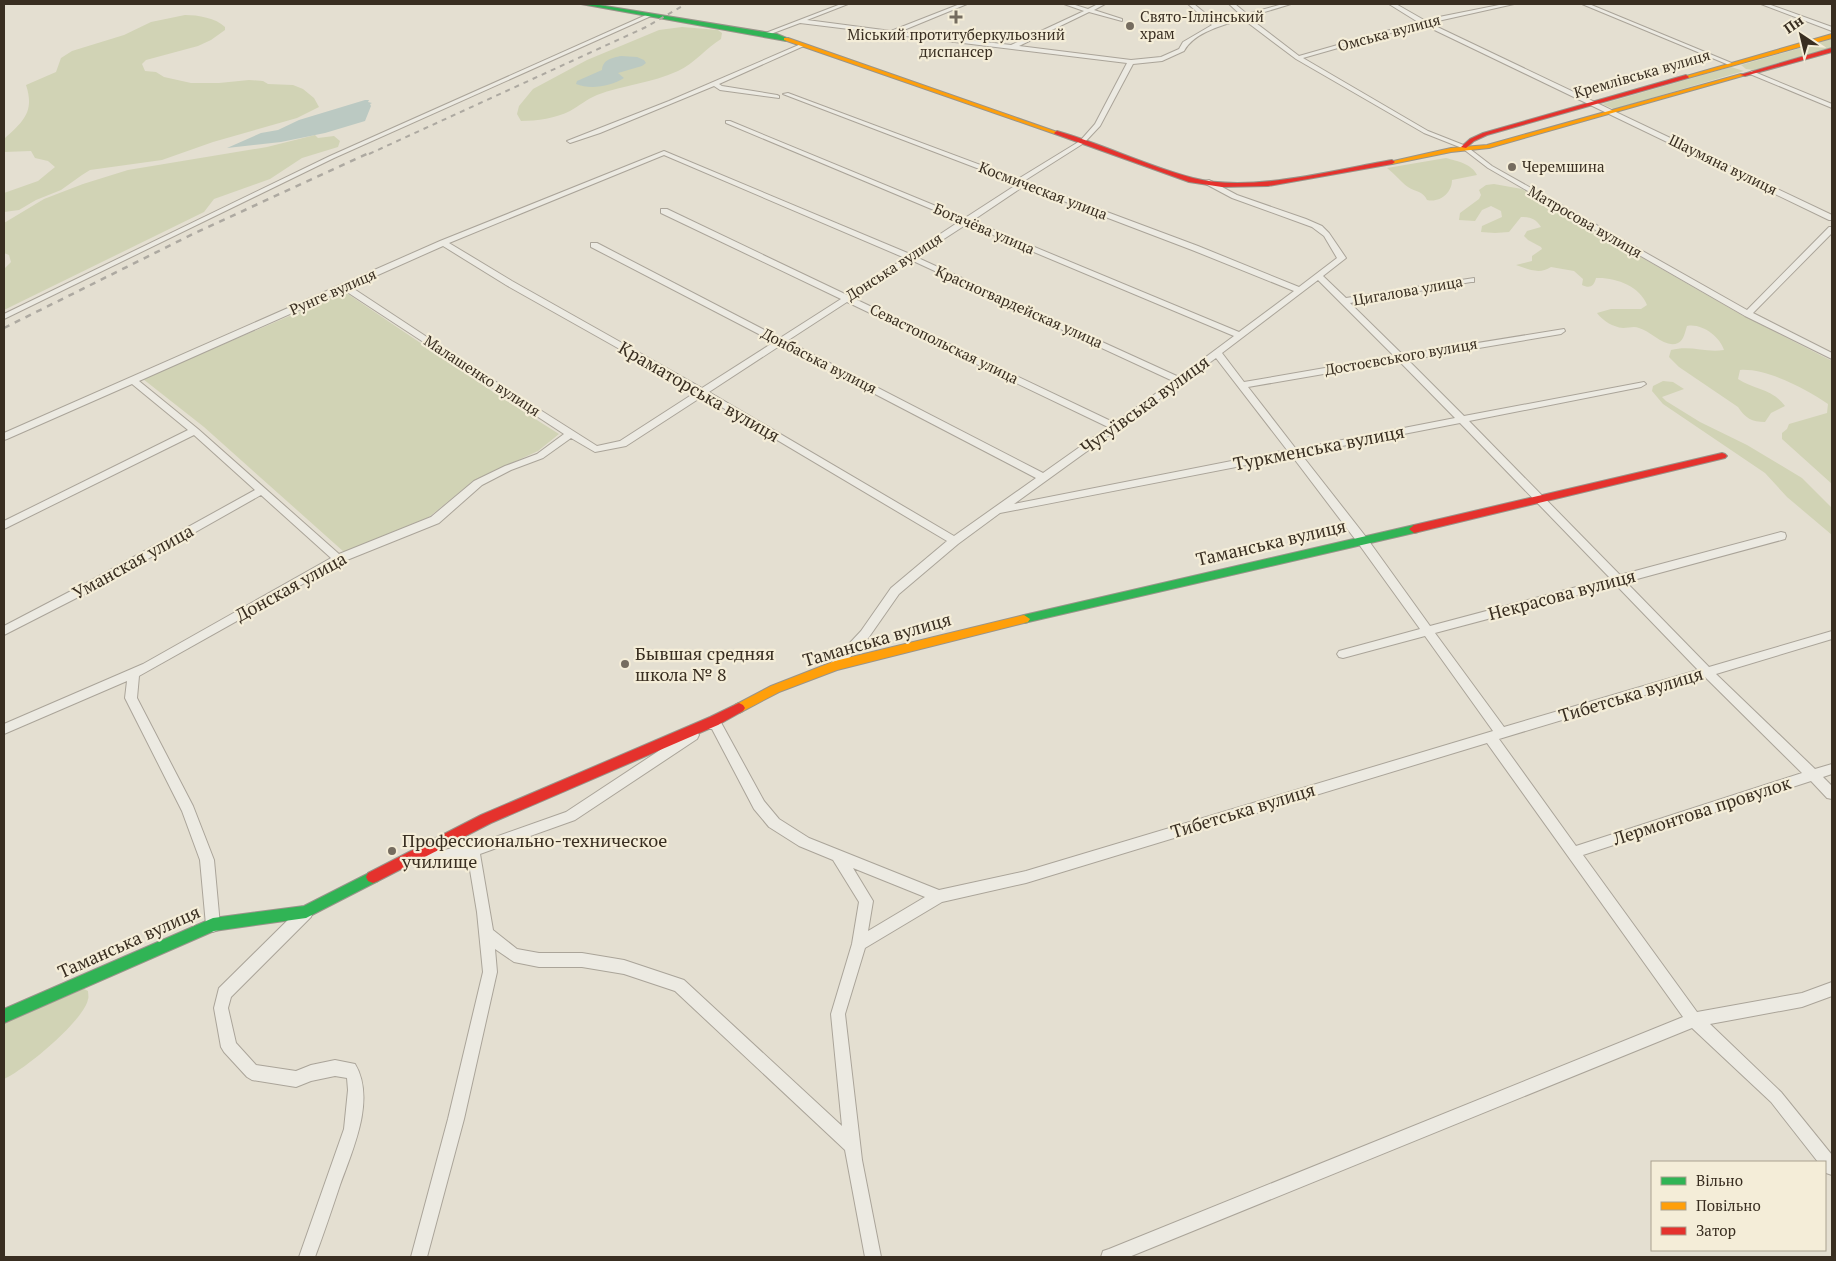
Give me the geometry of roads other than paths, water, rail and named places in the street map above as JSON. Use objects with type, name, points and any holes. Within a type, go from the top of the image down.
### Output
[{"type":"street","name":"Кремлівська вулиця","points":[[584,4],[766,34],[803,45],[1192,180],[1222,185],[1268,184],[1435,155],[1464,147],[1487,147],[1614,113],[1832,50]]},
{"type":"street","points":[[766,34],[845,4]]},
{"type":"street","points":[[891,33],[964,4]]},
{"type":"street","points":[[1067,4],[1120,20]]},
{"type":"street","points":[[1013,47],[1102,4]]},
{"type":"street","points":[[1190,4],[1216,25]]},
{"type":"street","name":"Матросова вулиця","points":[[1232,4],[1298,58],[1426,132],[1464,147],[1490,168],[1748,314],[1832,356]]},
{"type":"street","points":[[798,21],[1131,62],[1162,59],[1182,50],[1185,43],[1216,25],[1244,15],[1288,4]]},
{"type":"street","points":[[1392,4],[1423,22],[1594,103]]},
{"type":"street","name":"Омська вулиця","points":[[1298,58],[1423,22],[1510,4]]},
{"type":"street","points":[[1585,4],[1731,64]]},
{"type":"street","points":[[1764,4],[1832,29]]},
{"type":"street","points":[[4,317],[332,157],[648,16]]},
{"type":"street","name":"Кремлівська вулиця","points":[[1464,147],[1472,140],[1485,134],[1832,36]]},
{"type":"street","points":[[570,141],[598,132],[803,45]]},
{"type":"street","name":"Донська вулиця","points":[[623,444],[1020,186],[1019,181],[1082,142],[1098,125],[1131,62]]},
{"type":"street","points":[[1752,73],[1832,106]]},
{"type":"street","points":[[714,83],[720,88],[777,97]]},
{"type":"street","name":"Космическая улица","points":[[786,94],[1195,248],[1299,290]]},
{"type":"street","name":"Шаумяна вулиця","points":[[1594,103],[1832,218]]},
{"type":"street","name":"Богачёва улица","points":[[728,122],[1240,335]]},
{"type":"street","name":"Рунге вулиця","points":[[4,437],[443,243],[664,153]]},
{"type":"street","name":"Красногвардейская улица","points":[[664,153],[910,257],[1180,380]]},
{"type":"street","name":"Чугуївська вулиця","points":[[836,666],[866,634],[895,591],[954,541],[1116,427],[1342,258],[1335,251],[1332,241],[1318,228],[1301,220],[1220,192],[1206,182]]},
{"type":"street","name":"Севастопольская улица","points":[[664,211],[1116,427]]},
{"type":"street","points":[[1748,314],[1832,229]]},
{"type":"street","name":"Краматорська вулиця","points":[[443,243],[518,288],[702,392],[954,541]]},
{"type":"street","name":"Донбаська вулиця","points":[[594,245],[1044,478]]},
{"type":"street","points":[[1319,276],[1462,419],[1707,672],[1832,794]]},
{"type":"street","name":"Цигалова улица","points":[[1345,301],[1471,280]]},
{"type":"street","name":"Малашенко вулиця","points":[[346,287],[595,449],[623,444]]},
{"type":"street","name":"Достоєвського вулиця","points":[[1241,385],[1560,331]]},
{"type":"street","points":[[1216,353],[1362,540],[1429,631],[1572,853],[1694,1020],[1776,1097],[1832,1167]]},
{"type":"street","points":[[132,379],[195,431],[338,559]]},
{"type":"street","name":"Туркменська вулиця","points":[[996,511],[1641,384]]},
{"type":"street","points":[[4,525],[195,431]]},
{"type":"street","name":"Донская улица","points":[[4,729],[134,673],[201,638],[338,559],[435,520],[478,484],[508,468],[540,456],[570,434]]},
{"type":"street","name":"Таманська вулиця","points":[[4,1016],[213,924],[306,912],[486,819],[714,721],[775,689],[836,666],[1095,601],[1540,500],[1722,456]]},
{"type":"street","name":"Уманская улица","points":[[4,631],[96,583],[261,490]]},
{"type":"street","name":"Некрасова вулиця","points":[[1343,654],[1781,536]]},
{"type":"street","name":"Тибетська вулиця","points":[[859,944],[939,896],[1026,877],[1832,635]]},
{"type":"street","points":[[134,673],[131,698],[188,810],[207,860],[213,924]]},
{"type":"street","points":[[408,860],[473,851],[570,816],[714,721],[760,805],[774,823],[804,842],[939,896]]},
{"type":"street","name":"Лермонтова провулок","points":[[1572,853],[1832,769]]},
{"type":"street","points":[[419,1257],[456,1119],[490,972],[473,851]]},
{"type":"street","points":[[838,856],[866,901],[859,944],[838,1014],[852,1146],[874,1257]]},
{"type":"street","points":[[306,912],[224,993],[221,1008],[229,1047],[252,1072],[296,1080],[335,1068],[350,1069],[354,1076],[356,1090],[352,1129],[307,1257]]},
{"type":"street","points":[[486,933],[514,955],[539,960],[582,960],[624,967],[679,985],[852,1146]]},
{"type":"street","points":[[1109,1257],[1694,1020],[1802,1000],[1832,989]]},
{"type":"railway","points":[[369,154],[646,27],[686,4]]},
{"type":"railway","points":[[4,328],[197,232],[371,152]]},
{"type":"place","name":"Міський протитуберкульозний диспансер","points":[[956,17]]},
{"type":"place","name":"Свято-Іллінський храм","points":[[1130,26]]},
{"type":"place","name":"Черемшина","points":[[1512,167]]},
{"type":"place","name":"Бывшая средняя школа № 8","points":[[625,664]]},
{"type":"place","name":"Профессионально-техническое училище","points":[[392,851]]}]
